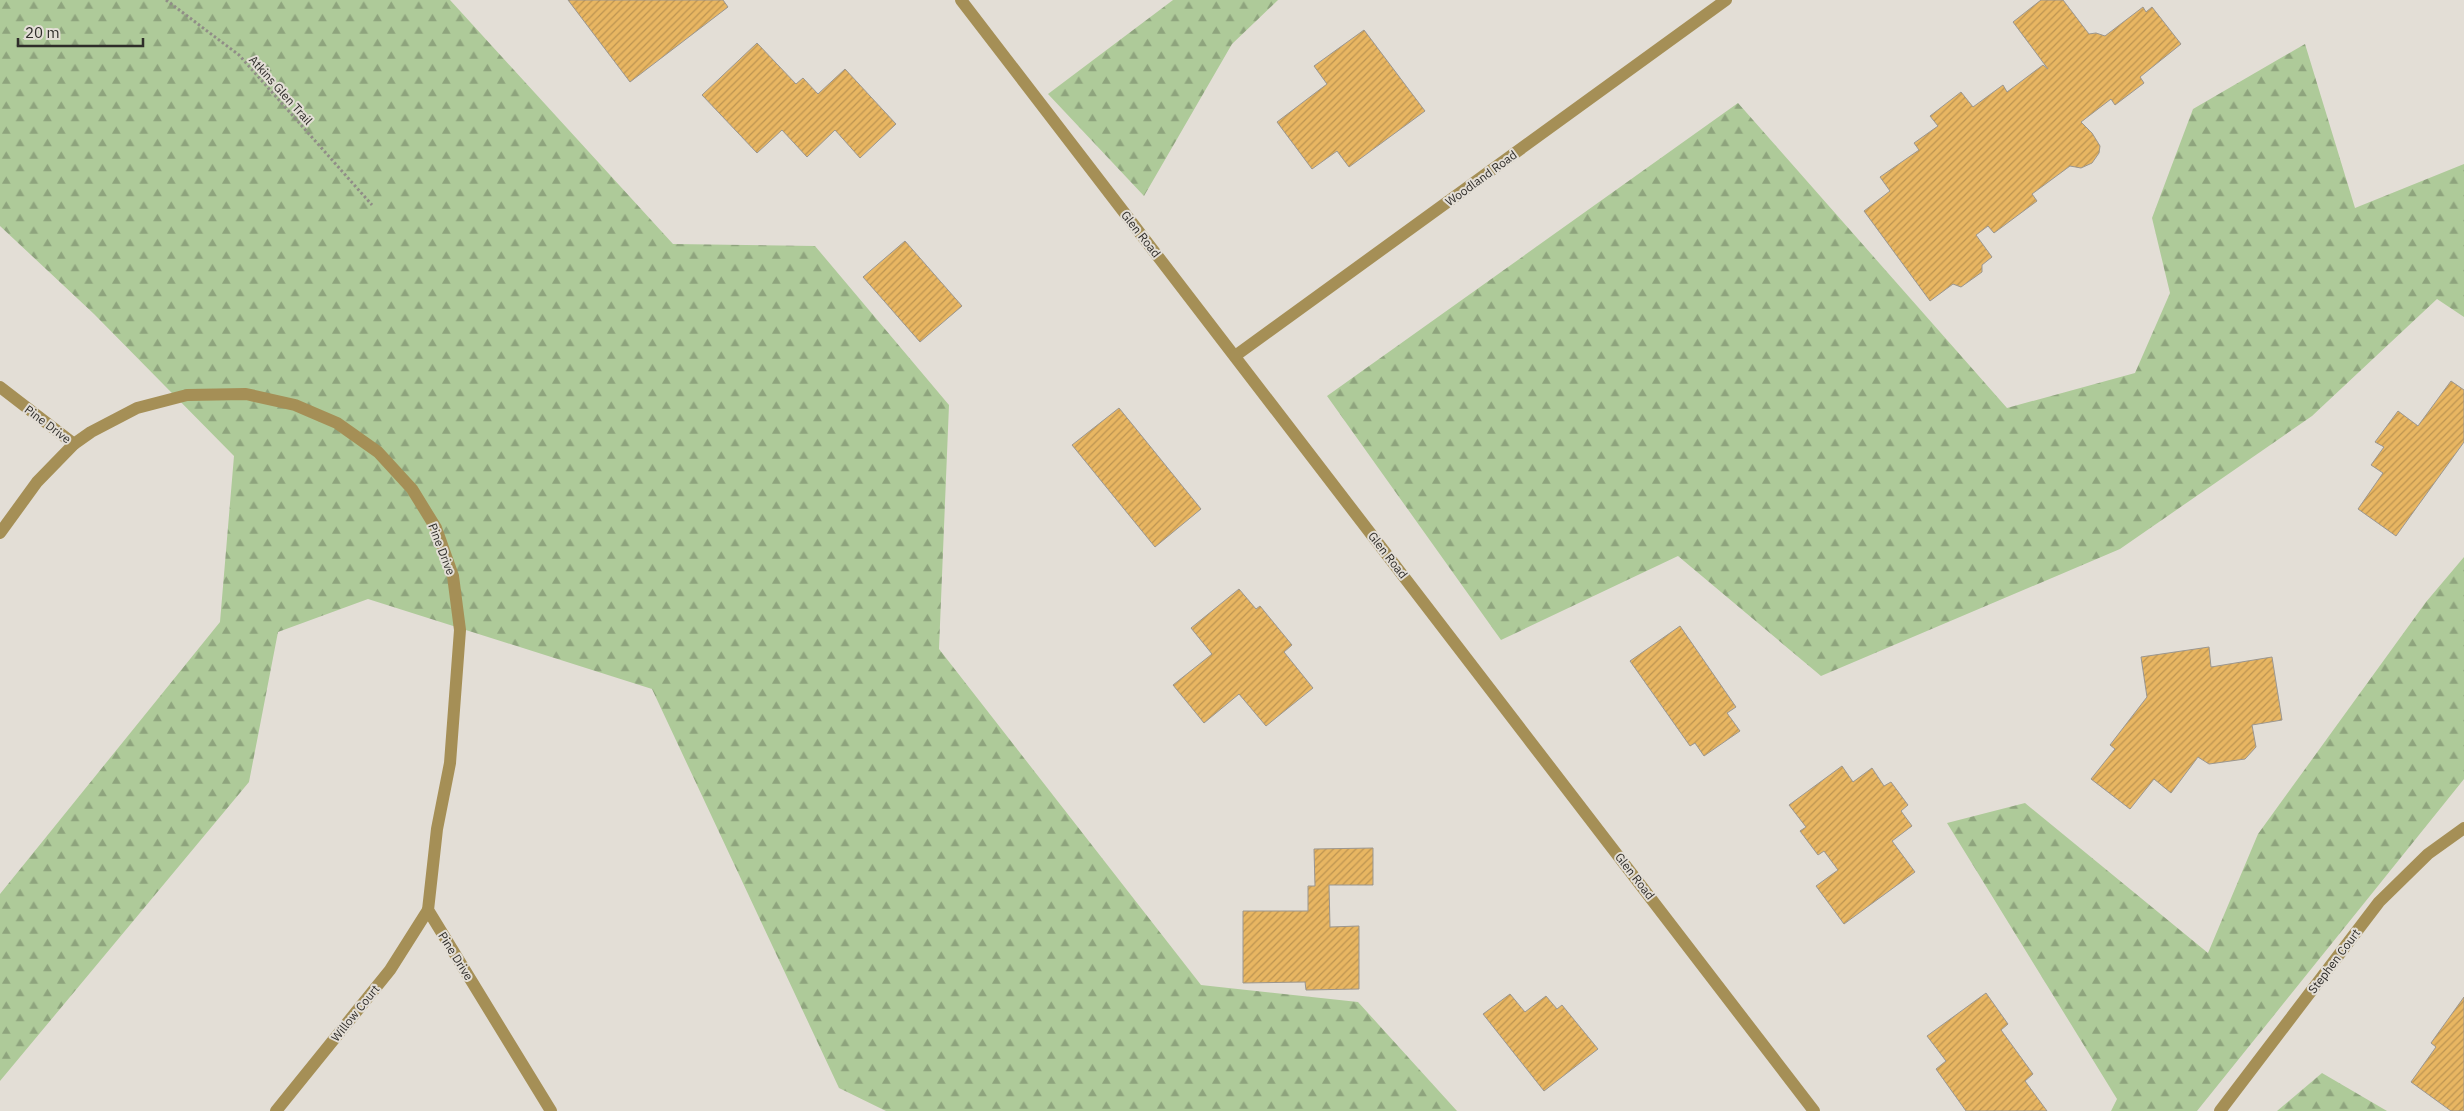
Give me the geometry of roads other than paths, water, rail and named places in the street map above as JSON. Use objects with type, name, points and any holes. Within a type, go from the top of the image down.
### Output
[{"type":"street","name":"Glen Road","points":[[961,0],[1814,1111]]},
{"type":"street","name":"Woodland Road","points":[[1235,356],[1726,0]]},
{"type":"street","name":"Pine Drive","points":[[0,387],[74,444],[90,432],[137,408],[187,394],[246,394],[295,405],[337,423],[378,452],[412,489],[436,528],[453,576],[460,630],[450,764],[437,829],[428,910],[551,1111]]},
{"type":"street","points":[[0,534],[37,482],[74,444]]},
{"type":"street","name":"Stephen Court","points":[[2220,1111],[2379,902],[2428,854],[2464,828]]},
{"type":"street","name":"Willow Court","points":[[276,1111],[390,970],[428,910]]}]
